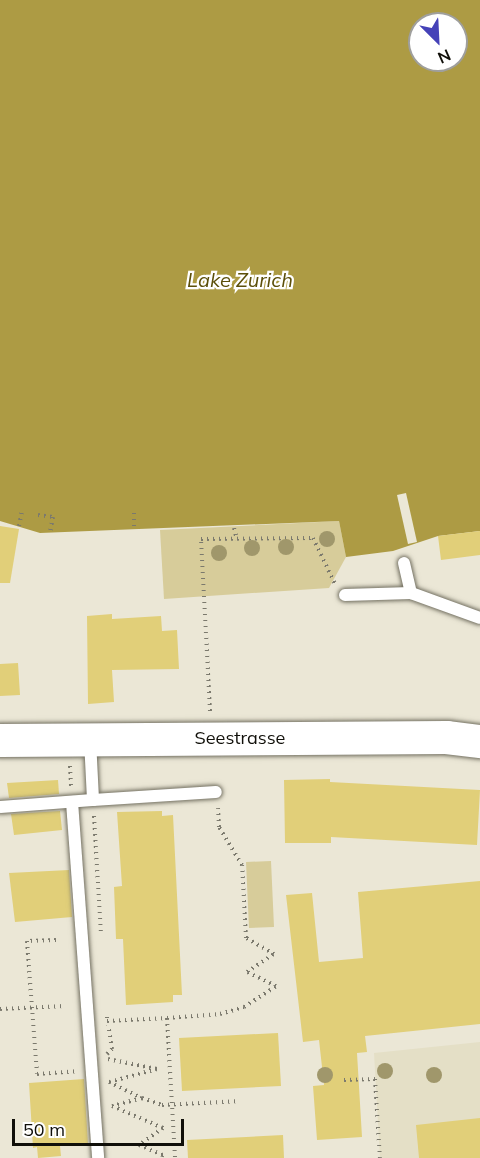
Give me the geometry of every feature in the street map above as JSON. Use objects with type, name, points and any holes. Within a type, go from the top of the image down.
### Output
[{"type":"main road","name":"Seestrasse","points":[[0,740],[446,737],[480,741]]},
{"type":"lane","points":[[404,563],[411,593]]},
{"type":"lane","points":[[345,595],[411,593],[480,618]]},
{"type":"lane","points":[[79,740],[93,800]]},
{"type":"lane","points":[[0,807],[216,792]]},
{"type":"lane","points":[[72,802],[98,1158]]},
{"type":"path","points":[[19,526],[22,510]]},
{"type":"path","points":[[134,513],[134,531]]},
{"type":"path","points":[[38,515],[53,517],[50,532]]},
{"type":"path","points":[[234,528],[237,540]]},
{"type":"path","points":[[211,722],[201,539],[313,538],[330,579],[345,595]]},
{"type":"path","points":[[72,802],[79,740]]},
{"type":"path","points":[[107,1021],[228,1012],[244,1007],[276,986],[247,972],[274,954],[246,938],[242,865],[219,828],[216,792]]},
{"type":"path","points":[[93,800],[102,940]]},
{"type":"path","points":[[56,940],[27,941],[38,1074],[93,1070]]},
{"type":"path","points":[[0,1010],[64,1006]]},
{"type":"path","points":[[106,1010],[112,1049],[103,1058],[157,1069],[109,1082],[162,1105],[240,1101]]},
{"type":"path","points":[[167,1017],[175,1158]]},
{"type":"path","points":[[344,1080],[375,1079],[380,1158]]},
{"type":"path","points":[[142,1098],[112,1106],[163,1128],[138,1145],[163,1155],[159,1158]]},
{"type":"shaded area","points":[[339,521],[346,557],[329,588],[164,599],[160,530]]},
{"type":"shaded area","points":[[271,861],[274,927],[249,928],[246,862]]},
{"type":"shaded area","points":[[480,1042],[480,1158],[380,1158],[374,1053]]},
{"type":"water","name":"Lake Zurich","points":[[0,0],[480,0],[480,531],[438,536],[393,551],[346,557],[339,521],[40,533],[0,521]]},
{"type":"pier","points":[[406,493],[417,542],[408,544],[397,495]]},
{"type":"building","points":[[0,526],[19,529],[10,583],[0,583]]},
{"type":"building","points":[[480,531],[480,555],[441,560],[438,536]]},
{"type":"building","points":[[112,614],[112,619],[161,616],[162,631],[177,630],[179,669],[112,670],[114,702],[88,704],[87,616]]},
{"type":"building","points":[[18,663],[20,695],[0,696],[0,664]]},
{"type":"building","points":[[330,779],[330,782],[480,790],[477,845],[331,837],[331,843],[285,843],[284,780]]},
{"type":"building","points":[[58,780],[59,794],[9,798],[7,783]]},
{"type":"building","points":[[60,811],[62,830],[14,835],[11,814]]},
{"type":"building","points":[[162,811],[162,816],[173,815],[182,995],[173,995],[173,1002],[126,1005],[123,939],[116,939],[114,887],[122,886],[117,812]]},
{"type":"building","points":[[69,870],[72,917],[15,922],[9,873]]},
{"type":"building","points":[[480,881],[480,1024],[365,1036],[367,1052],[357,1053],[362,1137],[317,1140],[313,1086],[324,1085],[319,1040],[303,1042],[286,895],[312,893],[319,962],[363,958],[358,892]]},
{"type":"building","points":[[278,1033],[281,1086],[182,1091],[179,1038]]},
{"type":"building","points":[[84,1079],[88,1144],[60,1146],[61,1156],[38,1158],[37,1147],[33,1148],[29,1083]]},
{"type":"building","points":[[480,1118],[480,1158],[419,1158],[416,1125]]},
{"type":"building","points":[[283,1135],[284,1158],[188,1158],[187,1140]]}]
